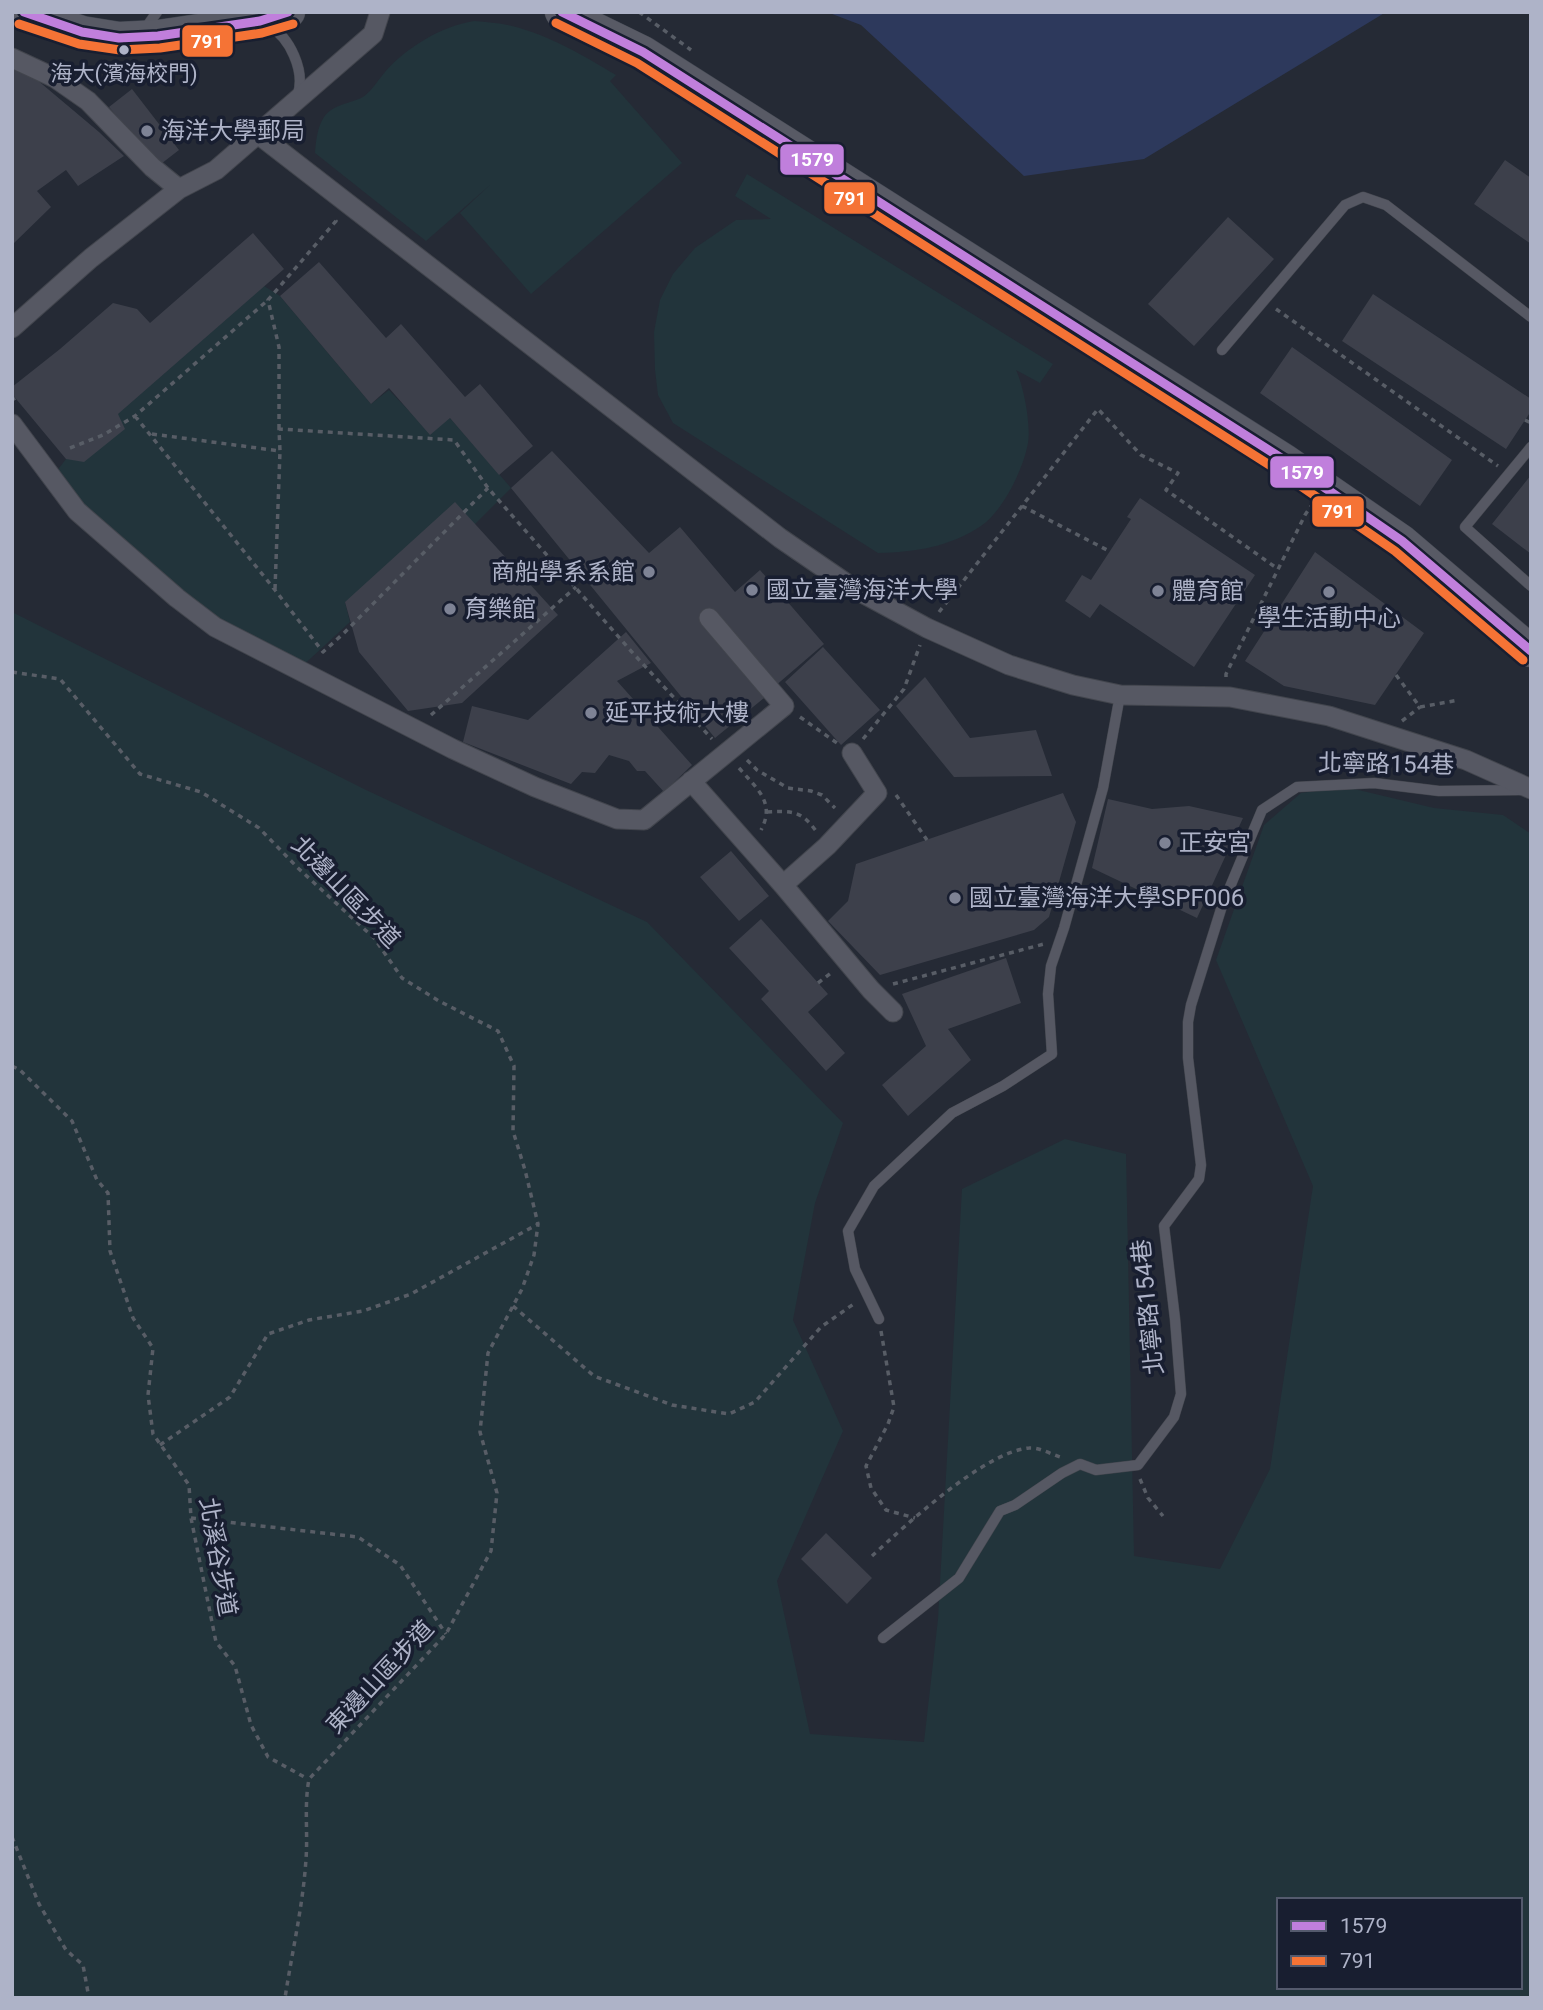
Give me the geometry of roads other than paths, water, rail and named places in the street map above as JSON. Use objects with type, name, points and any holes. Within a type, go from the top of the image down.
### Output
[{"type":"main road","points":[[23,12],[82,32],[119,38],[139,38],[274,17]]},
{"type":"main road","points":[[561,12],[643,52],[1286,461],[1402,541],[1531,651]]},
{"type":"street","points":[[12,328],[91,258],[179,189],[216,170],[296,102],[373,34],[380,12]]},
{"type":"street","points":[[12,58],[55,78],[88,101],[152,167],[179,189]]},
{"type":"street","name":"北寧路154巷","points":[[258,134],[780,538],[853,589],[927,628],[1009,665],[1073,685],[1121,695],[1230,698],[1329,716],[1466,760],[1531,789]]},
{"type":"street","points":[[12,424],[77,511],[215,628],[535,787],[617,819],[644,820],[784,706],[709,618]]},
{"type":"street","points":[[783,885],[827,846],[877,793],[852,753]]},
{"type":"street","points":[[691,781],[893,1012]]},
{"type":"lane","points":[[139,38],[157,12]]},
{"type":"lane","points":[[274,17],[277,30],[288,42],[299,75],[300,88],[296,102]]},
{"type":"lane","points":[[1222,350],[1345,205],[1363,198],[1386,205],[1531,317]]},
{"type":"lane","points":[[1531,447],[1465,527],[1531,586]]},
{"type":"lane","points":[[879,1319],[855,1269],[848,1231],[873,1186],[951,1113],[1003,1086],[1052,1054],[1048,994],[1051,966],[1103,788],[1121,695]]},
{"type":"lane","name":"北寧路154巷","points":[[883,1638],[959,1578],[1000,1511],[1016,1505],[1062,1473],[1080,1464],[1096,1470],[1138,1465],[1174,1417],[1181,1394],[1164,1226],[1199,1179],[1201,1165],[1188,1058],[1191,1005],[1222,906],[1262,810],[1297,787],[1374,783],[1439,791],[1531,789]]},
{"type":"water","points":[[827,12],[1386,12],[1144,159],[1024,176],[861,25]]},
{"type":"place","name":"海大(濱海校門)","points":[[124,50]]},
{"type":"place","name":"海洋大學郵局","points":[[147,131]]},
{"type":"place","name":"商船學系系館","points":[[649,572]]},
{"type":"place","name":"國立臺灣海洋大學","points":[[752,590]]},
{"type":"place","name":"體育館","points":[[1158,591]]},
{"type":"place","name":"學生活動中心","points":[[1329,592]]},
{"type":"place","name":"育樂館","points":[[450,609]]},
{"type":"place","name":"延平技術大樓","points":[[591,713]]},
{"type":"place","name":"正安宮","points":[[1165,843]]},
{"type":"place","name":"國立臺灣海洋大學SPF006","points":[[955,898]]}]
